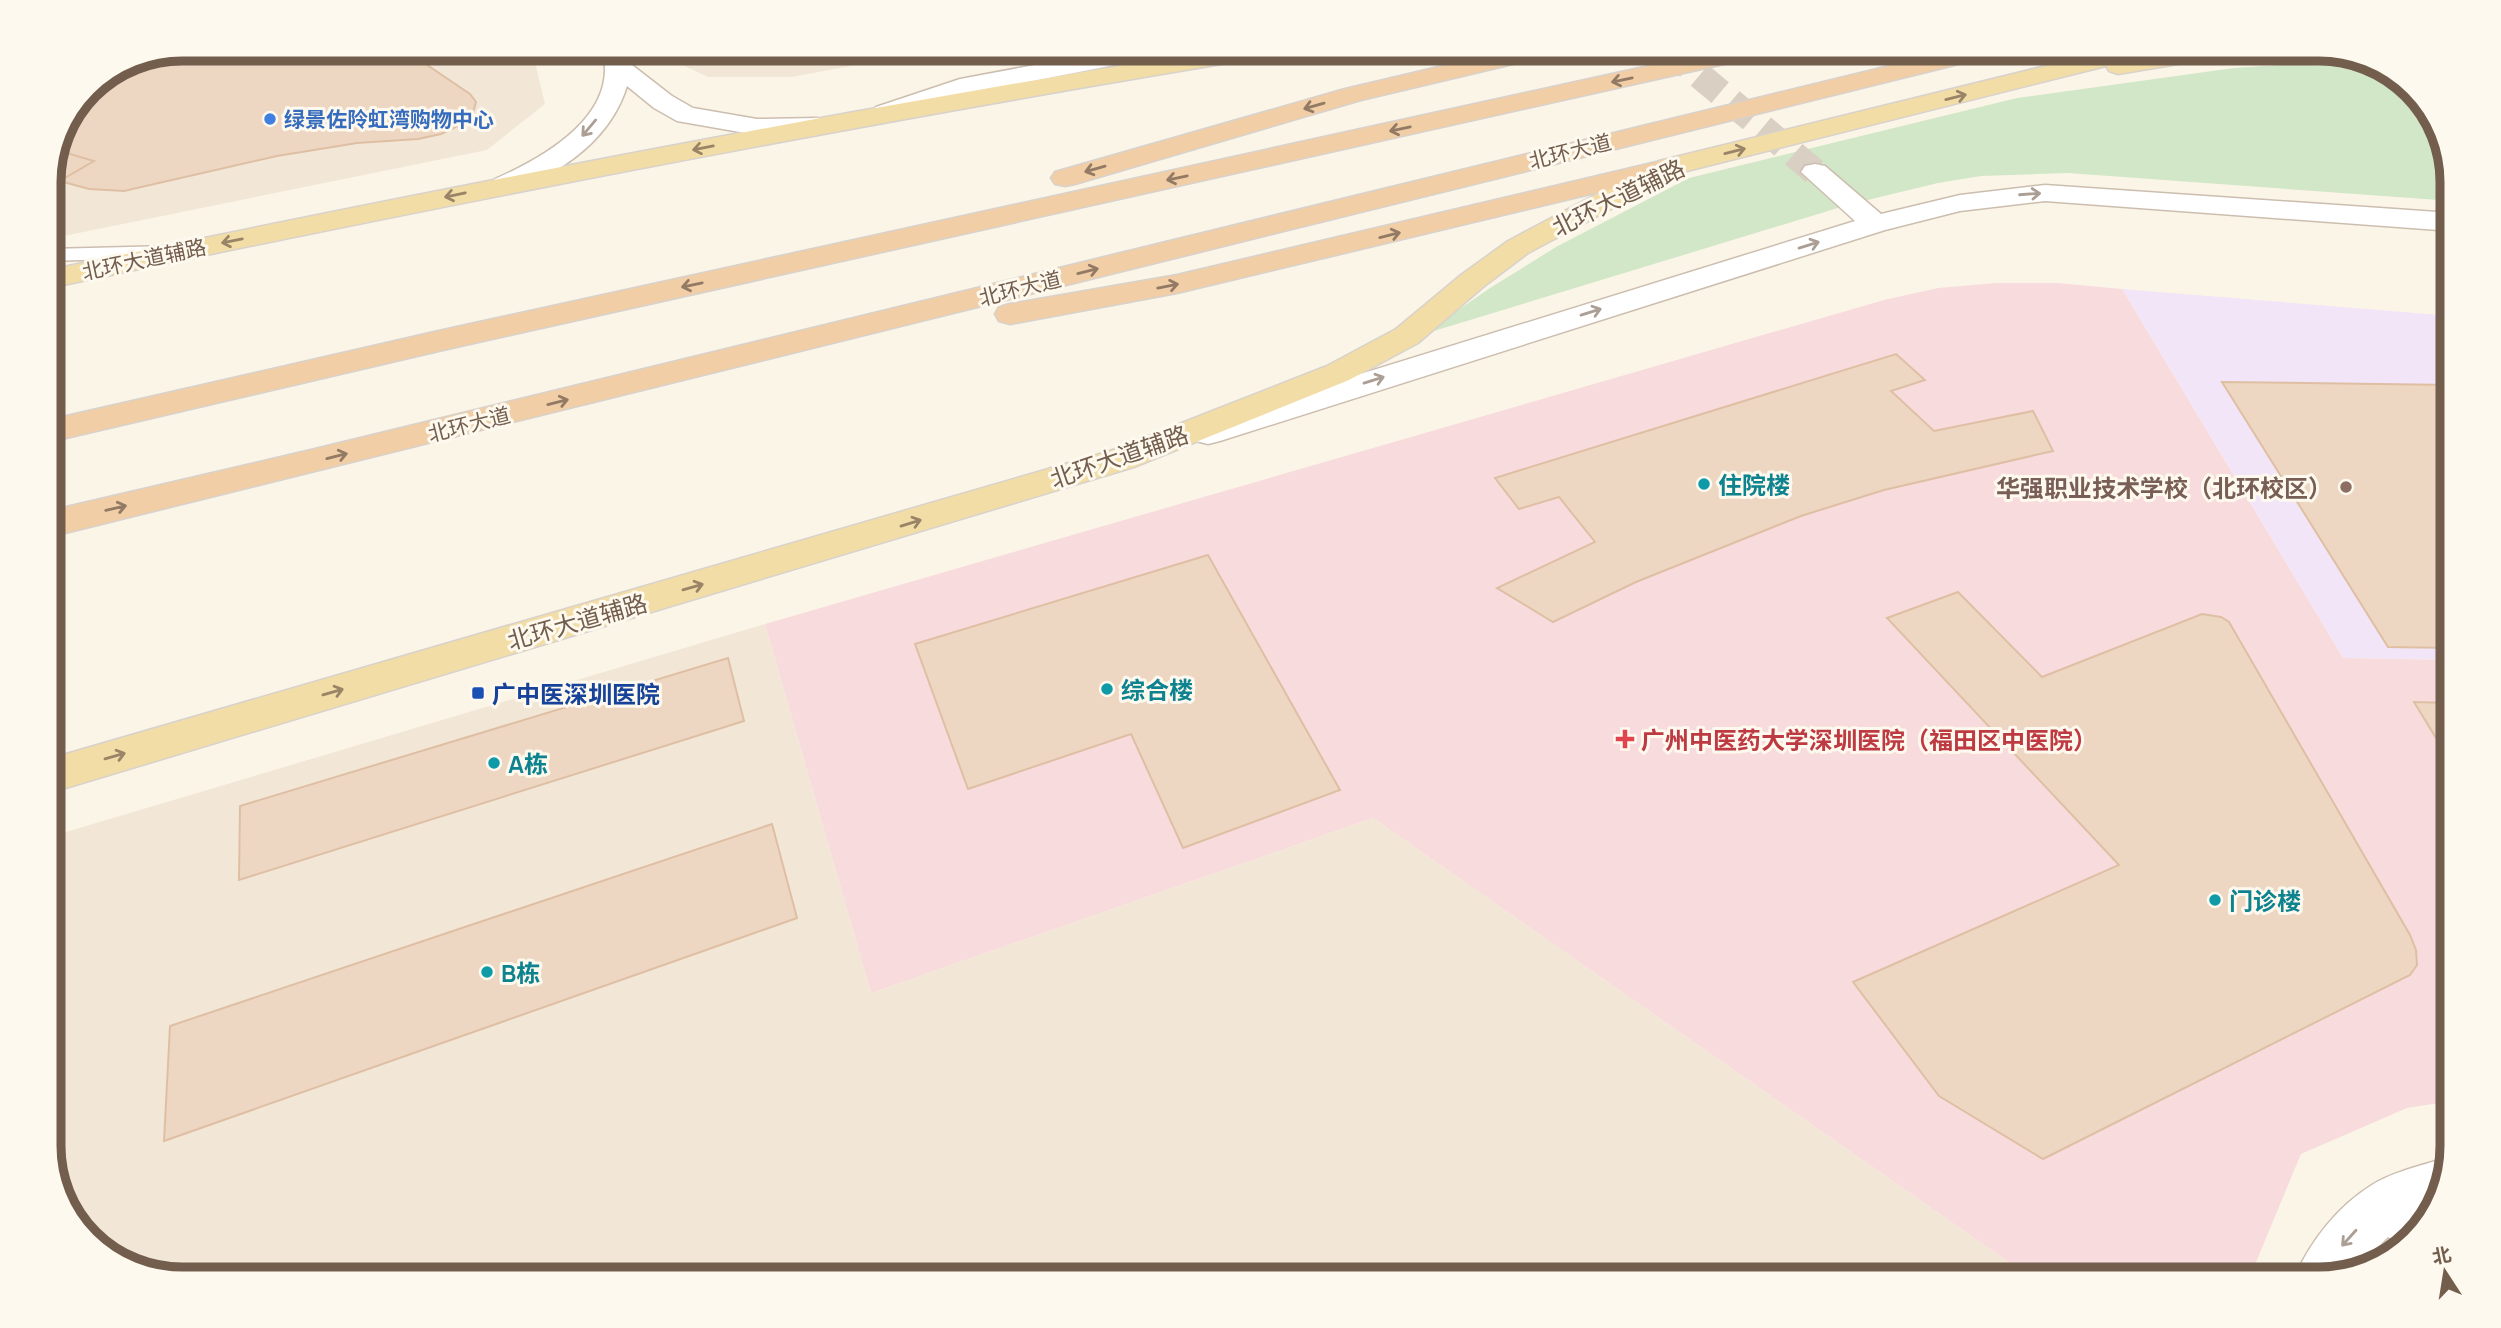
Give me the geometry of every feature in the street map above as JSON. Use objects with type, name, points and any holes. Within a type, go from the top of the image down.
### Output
[{"type":"highway","points":[[733,276],[1354,94],[1496,61]]},
{"type":"highway","points":[[62,428],[443,340],[1706,61]]},
{"type":"highway","name":"北环大道","points":[[62,521],[810,340],[1941,61]]},
{"type":"highway","points":[[810,340],[1028,312],[1177,284],[1669,167]]},
{"type":"highway","points":[[62,404],[443,340]]},
{"type":"main road","name":"北环大道辅路","points":[[62,276],[505,185],[885,113],[1192,61]]},
{"type":"main road","name":"北环大道辅路","points":[[62,771],[1122,459],[1338,373],[1408,336],[1472,281],[1518,247],[1669,167],[2099,61]]},
{"type":"main road","points":[[2026,80],[2149,61]]},
{"type":"street","points":[[505,185],[544,168],[569,152],[605,109],[616,61]]},
{"type":"street","points":[[620,61],[663,102],[686,115],[757,127],[817,126]]},
{"type":"street","points":[[885,113],[960,87],[1097,61]]},
{"type":"street","points":[[1815,172],[1875,224]]},
{"type":"street","points":[[1122,459],[1875,224],[1960,203],[2045,193],[2439,221]]},
{"type":"street","points":[[2328,1266],[2349,1236],[2402,1216],[2425,1188],[2432,1186]]},
{"type":"lane","points":[[62,255],[176,252]]},
{"type":"shaded area","name":"绿景佐阾虹湾购物中心","points":[[182,61],[535,61],[545,104],[487,150],[62,236],[62,174],[65,151],[74,128],[86,108],[102,91],[122,77],[158,64]]},
{"type":"shaded area","points":[[674,61],[878,61],[792,77],[708,77]]},
{"type":"shaded area","name":"广州中医药大学深圳医院（福田区中医院）","points":[[1996,283],[2058,283],[2122,289],[2343,658],[2439,660],[2440,1103],[2407,1108],[2301,1154],[2254,1267],[2016,1267],[1373,818],[871,993],[765,624],[1884,300],[1938,288]]},
{"type":"shaded area","name":"华强职业技术学校（北环校区）","points":[[2122,289],[2439,315],[2439,660],[2343,658]]},
{"type":"shaded area","points":[[765,624],[871,993],[1373,818],[2016,1267],[182,1267],[158,1264],[128,1254],[102,1237],[91,1226],[74,1200],[64,1170],[62,833]]},
{"type":"green space","points":[[2294,64],[2356,67],[2386,82],[2410,102],[2427,128],[2437,158],[2439,200],[2068,173],[1981,176],[1938,183],[1851,204],[1424,334],[1556,247],[1689,178],[2017,98],[2234,68]]},
{"type":"building","name":"绿景佐阾虹湾购物中心","points":[[182,61],[421,61],[470,94],[476,102],[473,113],[460,125],[441,134],[418,139],[357,143],[277,156],[124,191],[89,189],[62,182],[65,151],[74,128],[86,108],[102,91],[122,77],[158,64]]},
{"type":"building","points":[[65,152],[94,161],[62,179]]},
{"type":"building","name":"住院楼","points":[[1896,354],[1925,380],[1891,391],[1934,431],[2033,411],[2053,451],[1884,490],[1801,516],[1636,582],[1553,622],[1497,588],[1595,542],[1559,497],[1519,509],[1495,478]]},
{"type":"building","points":[[2222,382],[2439,385],[2439,648],[2388,647]]},
{"type":"building","name":"综合楼","points":[[1208,555],[1340,790],[1183,848],[1131,734],[968,789],[915,644]]},
{"type":"building","name":"门诊楼","points":[[1958,592],[2042,677],[2202,614],[2221,617],[2229,622],[2410,935],[2416,950],[2417,965],[2410,975],[2043,1159],[1939,1096],[1853,982],[2119,865],[1887,618]]},
{"type":"building","name":"A栋","points":[[728,658],[744,721],[239,880],[240,806]]},
{"type":"building","points":[[2414,702],[2440,703],[2440,744]]},
{"type":"building","name":"B栋","points":[[772,824],[797,918],[164,1141],[170,1026]]},
{"type":"tunnel","points":[[1682,61],[1815,172]]},
{"type":"place","name":"绿景佐阾虹湾购物中心","points":[[270,119]]},
{"type":"place","name":"住院楼","points":[[1704,484]]},
{"type":"place","name":"华强职业技术学校（北环校区）","points":[[2346,487]]},
{"type":"place","name":"综合楼","points":[[1107,689]]},
{"type":"place","name":"广中医深圳医院","points":[[478,693]]},
{"type":"place","name":"广州中医药大学深圳医院（福田区中医院）","points":[[1625,739]]},
{"type":"place","name":"A栋","points":[[494,763]]},
{"type":"place","name":"门诊楼","points":[[2215,900]]},
{"type":"place","name":"B栋","points":[[487,972]]}]
